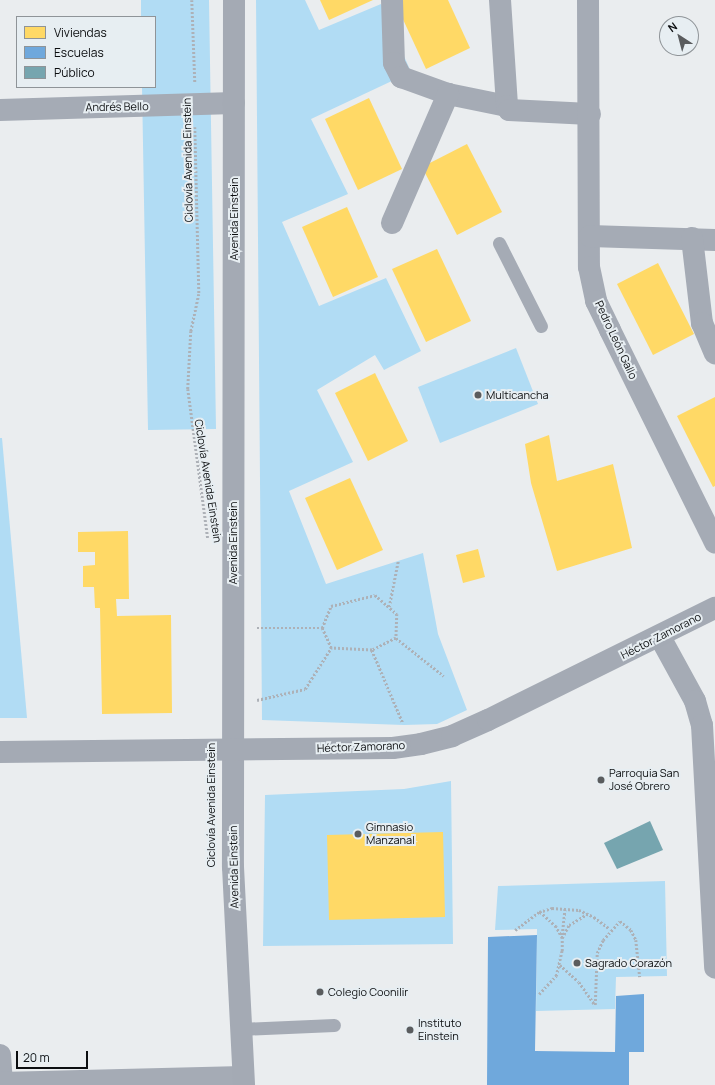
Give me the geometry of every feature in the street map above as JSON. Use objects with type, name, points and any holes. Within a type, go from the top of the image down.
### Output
[{"type":"main road","name":"Avenida Einstein","points":[[234,0],[232,867],[239,1029],[244,1081]]},
{"type":"main road","name":"Héctor Zamorano","points":[[0,752],[393,748],[422,744],[452,736],[488,720],[660,637],[715,608]]},
{"type":"street","points":[[392,0],[394,63],[402,77],[448,94],[506,106],[514,112],[590,114]]},
{"type":"street","points":[[500,0],[506,106]]},
{"type":"street","name":"Pedro León Gallo","points":[[588,0],[590,114],[590,236],[588,267],[596,301],[715,542]]},
{"type":"street","points":[[392,223],[448,94]]},
{"type":"street","name":"Andrés Bello","points":[[0,110],[234,104]]},
{"type":"street","points":[[590,236],[692,238],[715,240]]},
{"type":"street","points":[[692,238],[702,323],[715,353]]},
{"type":"street","points":[[660,637],[695,701],[710,749],[715,968]]},
{"type":"street","points":[[0,1055],[1,1083],[244,1081]]},
{"type":"lane","points":[[499,243],[541,326]]},
{"type":"lane","points":[[239,1029],[334,1025]]},
{"type":"path","name":"Ciclovía Avenida Einstein","points":[[192,0],[199,294],[191,331],[188,388],[209,541]]},
{"type":"path","points":[[389,608],[398,561]]},
{"type":"path","points":[[331,648],[322,628],[331,606],[375,595],[397,614],[396,638]]},
{"type":"path","points":[[233,628],[322,628]]},
{"type":"path","points":[[331,648],[372,650],[396,638]]},
{"type":"path","points":[[396,638],[444,676]]},
{"type":"path","points":[[232,706],[305,689],[331,648]]},
{"type":"path","points":[[372,650],[404,725],[422,744]]},
{"type":"path","points":[[539,994],[556,976],[560,965],[565,908]]},
{"type":"path","points":[[515,930],[539,912],[565,908],[588,914],[610,929]]},
{"type":"path","points":[[539,912],[556,927],[562,938]]},
{"type":"path","points":[[562,938],[569,925],[588,914]]},
{"type":"path","points":[[560,965],[579,982],[595,1005],[597,953],[610,929],[620,921],[631,930],[636,940],[640,977]]},
{"type":"shaded area","points":[[141,0],[209,0],[216,429],[148,430],[142,88],[156,88],[156,16],[141,16]]},
{"type":"shaded area","points":[[256,0],[305,0],[319,30],[381,4],[411,72],[311,119],[348,194],[282,222],[319,306],[386,278],[421,351],[384,370],[375,355],[317,390],[353,462],[289,491],[326,584],[423,553],[438,634],[467,710],[437,724],[404,725],[262,720]]},
{"type":"shaded area","name":"Multicancha","points":[[516,348],[538,404],[440,443],[418,387]]},
{"type":"shaded area","points":[[0,438],[2,438],[27,718],[0,718]]},
{"type":"shaded area","name":"Gimnasio Manzanal","points":[[451,781],[453,944],[263,946],[265,795],[404,789]]},
{"type":"shaded area","points":[[665,881],[667,976],[616,977],[615,1009],[536,1011],[537,929],[495,930],[498,886]]},
{"type":"building: Viviendas","points":[[320,0],[373,0],[329,20]]},
{"type":"building: Viviendas","points":[[394,0],[448,0],[470,48],[426,69]]},
{"type":"building: Viviendas","points":[[369,98],[402,169],[358,190],[325,119]]},
{"type":"building: Viviendas","points":[[467,144],[502,212],[457,235],[422,167]]},
{"type":"building: Viviendas","points":[[347,207],[378,277],[333,297],[302,227]]},
{"type":"building: Viviendas","points":[[437,249],[471,321],[426,342],[392,269]]},
{"type":"building: Viviendas","points":[[658,263],[694,334],[653,355],[617,284]]},
{"type":"building: Viviendas","points":[[375,373],[408,441],[368,461],[335,393]]},
{"type":"building: Viviendas","points":[[715,397],[715,486],[713,487],[677,416]]},
{"type":"building: Viviendas","points":[[549,435],[557,481],[613,464],[632,548],[557,571],[531,483],[525,444]]},
{"type":"building: Viviendas","points":[[350,478],[383,550],[337,570],[305,498]]},
{"type":"building: Viviendas","points":[[128,531],[129,599],[116,599],[117,616],[171,615],[172,713],[102,714],[100,608],[95,608],[94,587],[83,587],[83,566],[95,565],[95,552],[78,552],[78,532]]},
{"type":"building: Viviendas","points":[[478,549],[485,577],[463,583],[456,555]]},
{"type":"building: Viviendas","points":[[443,832],[445,917],[329,920],[327,835]]},
{"type":"building: Escuelas","points":[[537,935],[535,1051],[615,1052],[616,996],[644,994],[644,1052],[629,1052],[629,1085],[487,1085],[488,937]]},
{"type":"building: Público","points":[[650,821],[663,850],[617,869],[604,843]]},
{"type":"place","name":"Multicancha","points":[[478,395]]},
{"type":"place","name":"Parroquia San José Obrero","points":[[601,780]]},
{"type":"place","name":"Gimnasio Manzanal","points":[[358,834]]},
{"type":"place","name":"Sagrado Corazón","points":[[577,963]]},
{"type":"place","name":"Colegio Coonilir","points":[[320,992]]},
{"type":"place","name":"Instituto Einstein","points":[[410,1030]]}]
